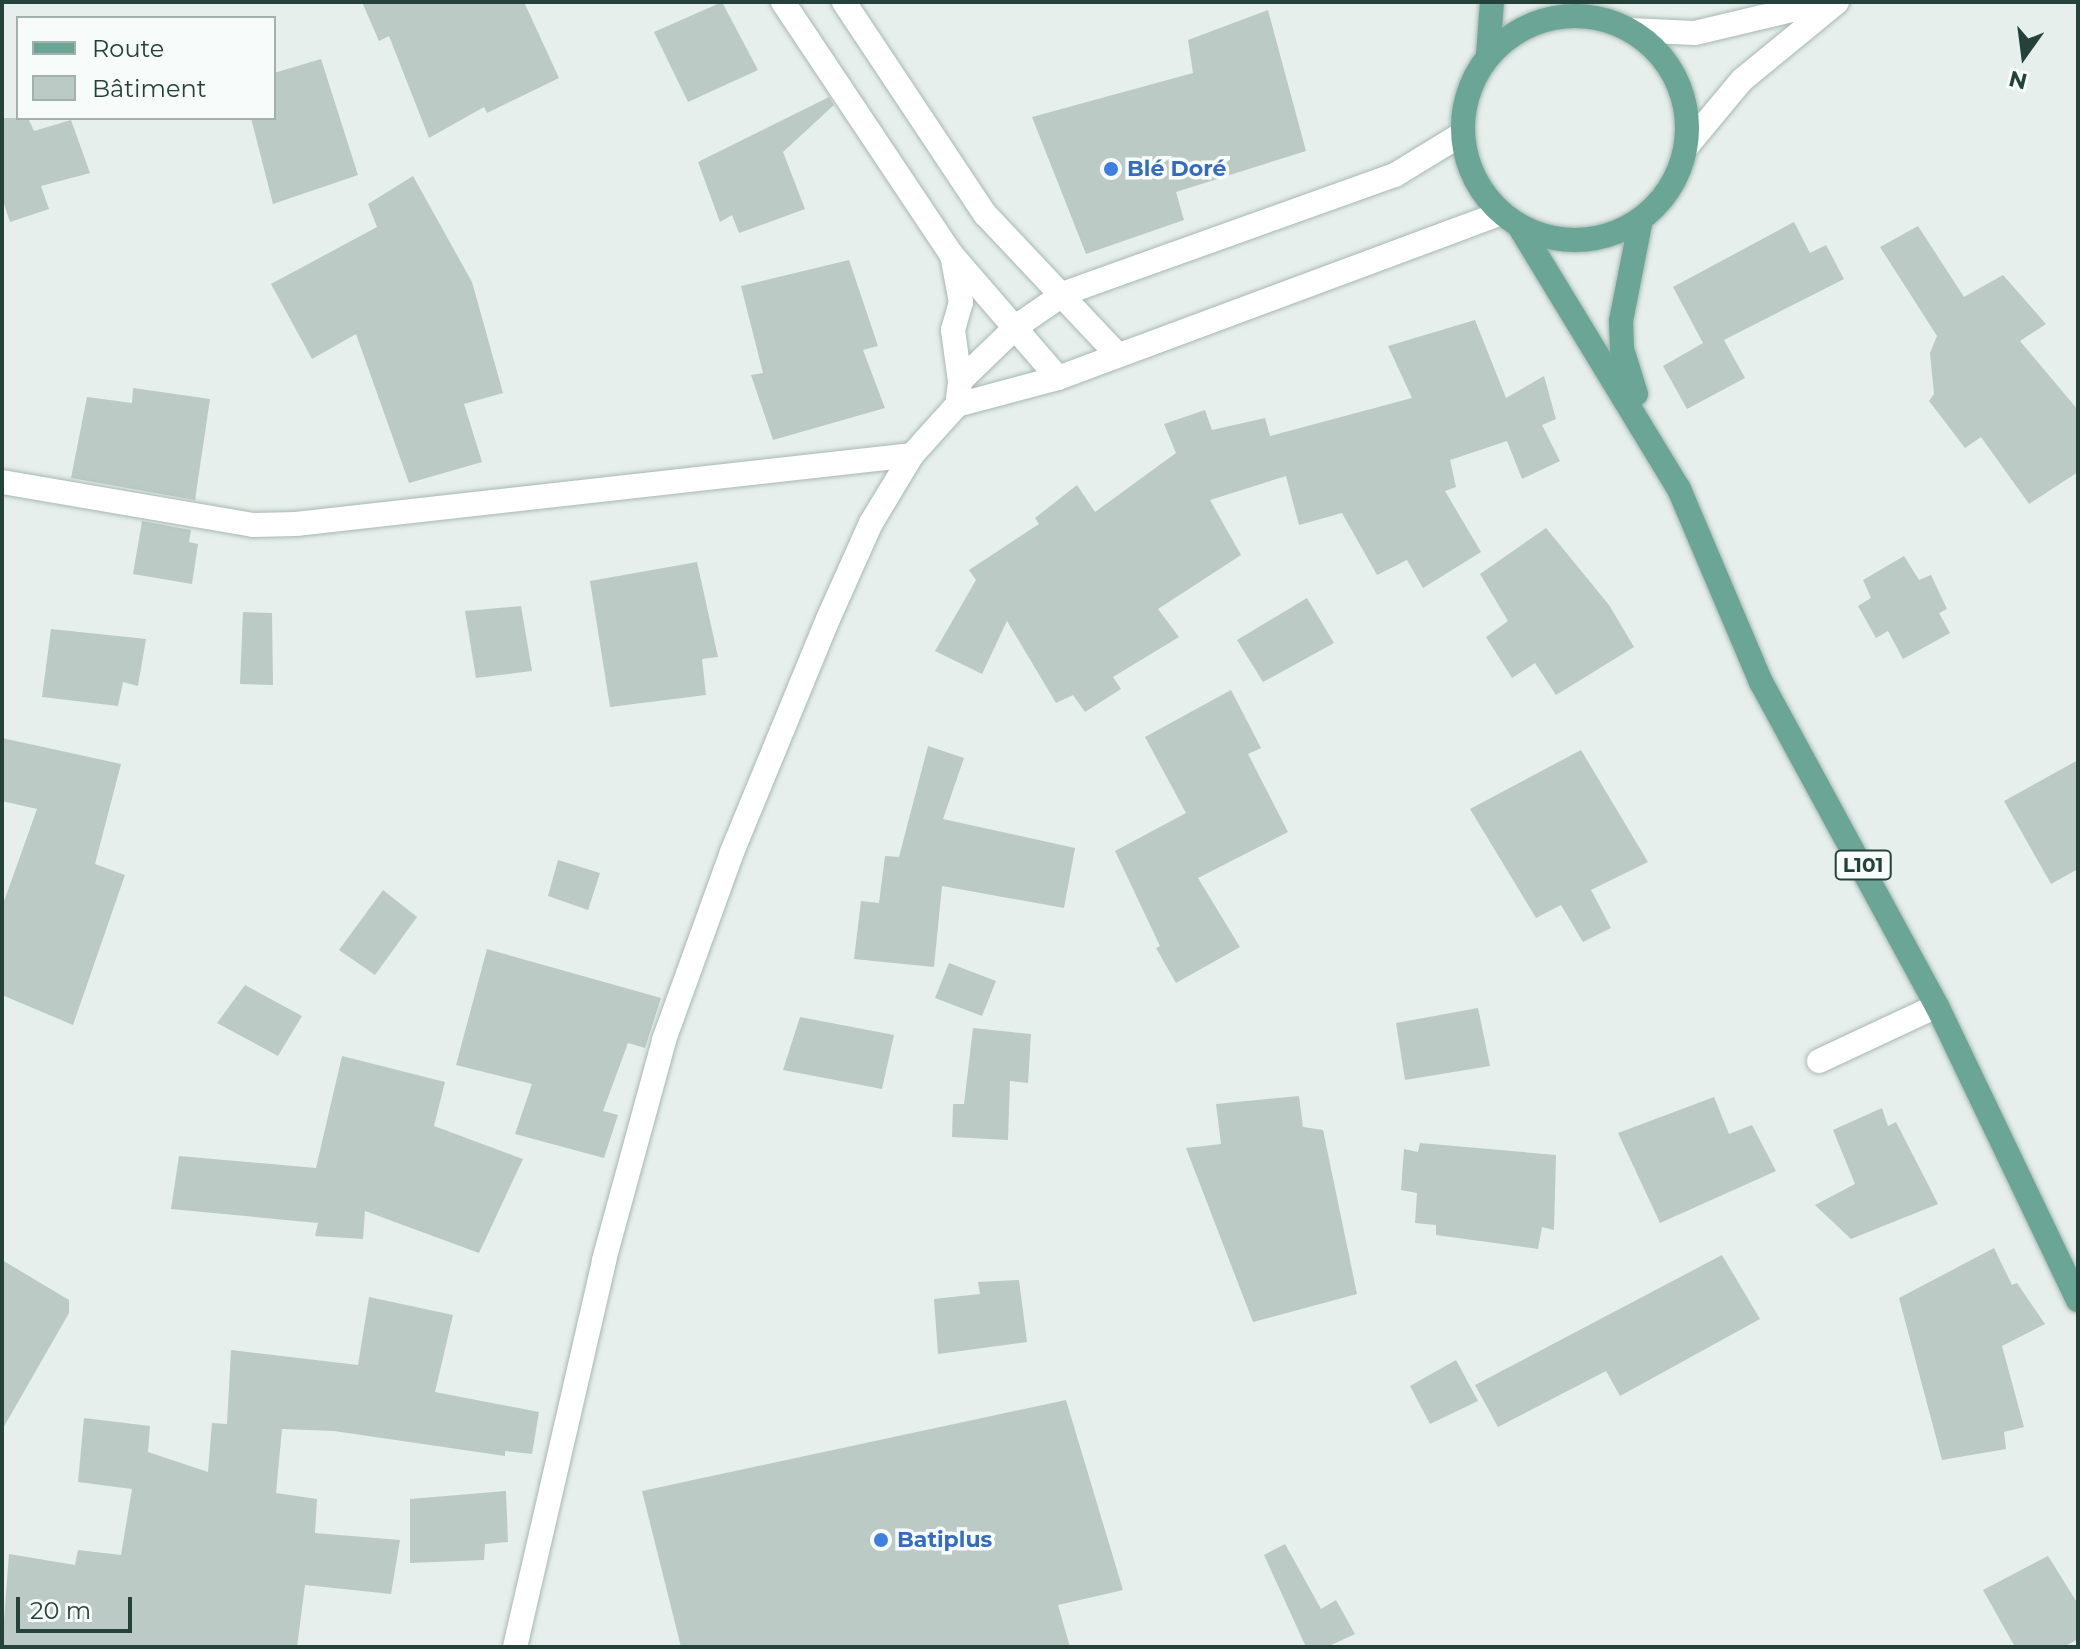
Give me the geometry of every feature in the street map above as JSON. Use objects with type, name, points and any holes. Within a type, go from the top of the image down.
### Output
[{"type":"main road","points":[[1488,55],[1492,2]]},
{"type":"main road","points":[[1597,10],[1657,51],[1677,79],[1687,112],[1687,146],[1672,187],[1641,219],[1591,240],[1560,240],[1510,219],[1473,177],[1462,134],[1467,92],[1488,55],[1506,38],[1552,17],[1597,10]]},
{"type":"main road","name":"L101","points":[[1510,219],[1648,431],[1679,489],[1761,682],[1937,1006],[2078,1300]]},
{"type":"main road","name":"L101","points":[[1641,219],[1623,293],[1621,335],[1648,431]]},
{"type":"street","points":[[783,2],[952,255],[1017,326],[1058,378]]},
{"type":"street","points":[[844,2],[985,214],[1065,293],[1118,355]]},
{"type":"street","points":[[1630,30],[1695,33],[1800,8],[1832,5]]},
{"type":"street","points":[[1687,146],[1742,80],[1810,28],[1832,5]]},
{"type":"street","points":[[515,1647],[604,1260],[669,1025],[732,852],[828,619],[871,523],[912,455],[959,393],[1017,326],[1065,293],[1395,175],[1462,134]]},
{"type":"street","points":[[959,393],[1058,378],[1510,219]]},
{"type":"street","points":[[952,255],[961,302],[953,330],[959,393]]},
{"type":"street","points":[[2,482],[253,525],[296,524],[912,455]]},
{"type":"street","points":[[1819,1061],[1937,1006]]},
{"type":"building","points":[[362,2],[524,2],[559,78],[487,113],[484,107],[429,138],[389,36],[379,41]]},
{"type":"building","points":[[722,2],[758,70],[688,102],[654,32]]},
{"type":"building","points":[[1268,10],[1306,151],[1176,192],[1184,220],[1086,254],[1032,117],[1193,73],[1188,40]]},
{"type":"building","points":[[321,59],[358,175],[273,204],[252,120],[276,120],[276,72]]},
{"type":"building","points":[[829,97],[834,105],[783,152],[805,209],[739,233],[732,215],[720,222],[698,162]]},
{"type":"building","points":[[2,118],[29,120],[34,131],[71,120],[90,173],[41,186],[49,209],[10,222],[2,198]]},
{"type":"building","points":[[413,176],[472,282],[503,393],[464,404],[482,462],[409,483],[356,334],[312,359],[271,284],[377,227],[368,204]]},
{"type":"building","points":[[1794,222],[1810,253],[1826,245],[1844,279],[1724,340],[1745,378],[1687,409],[1663,366],[1703,343],[1673,287]]},
{"type":"building","points":[[1918,226],[1964,297],[2003,275],[2046,324],[2020,341],[2078,410],[2078,472],[2029,504],[1981,437],[1965,448],[1929,401],[1934,394],[1930,353],[1937,336],[1880,247]]},
{"type":"building","points":[[849,260],[878,346],[863,350],[885,408],[773,440],[751,375],[763,373],[741,286]]},
{"type":"building","points":[[1475,320],[1506,398],[1544,376],[1556,419],[1542,425],[1560,461],[1522,479],[1507,441],[1450,460],[1456,487],[1445,491],[1481,552],[1423,588],[1407,560],[1377,575],[1342,513],[1299,525],[1286,476],[1210,500],[1241,555],[1158,609],[1179,637],[1113,677],[1121,689],[1085,712],[1073,695],[1056,703],[1007,621],[982,674],[935,651],[976,580],[969,570],[1039,524],[1035,518],[1077,485],[1095,512],[1176,453],[1164,424],[1205,410],[1212,430],[1265,418],[1270,436],[1412,398],[1388,346]]},
{"type":"building","points":[[133,388],[210,399],[195,500],[71,478],[87,397],[132,403]]},
{"type":"building","points":[[142,521],[191,530],[189,542],[198,544],[192,584],[133,574]]},
{"type":"building","points":[[1546,528],[1609,605],[1634,647],[1556,695],[1535,663],[1512,678],[1486,637],[1508,621],[1480,574]]},
{"type":"building","points":[[1904,556],[1919,580],[1931,575],[1947,609],[1939,613],[1950,633],[1903,659],[1888,631],[1876,638],[1858,606],[1871,598],[1863,580]]},
{"type":"building","points":[[697,562],[718,657],[702,659],[706,695],[610,707],[590,581]]},
{"type":"building","points":[[1307,598],[1334,643],[1263,682],[1237,640]]},
{"type":"building","points":[[521,606],[532,671],[476,678],[465,611]]},
{"type":"building","points":[[243,612],[272,613],[273,685],[240,684]]},
{"type":"building","points":[[51,629],[146,639],[138,686],[123,682],[118,706],[42,697]]},
{"type":"building","points":[[1231,690],[1261,748],[1248,754],[1288,832],[1198,878],[1240,947],[1176,983],[1156,948],[1160,946],[1115,851],[1186,813],[1145,737]]},
{"type":"building","points":[[2,738],[121,764],[95,864],[125,875],[73,1025],[2,995],[2,907],[37,809],[2,801]]},
{"type":"building","points":[[928,746],[964,758],[943,819],[1075,848],[1064,908],[942,886],[934,967],[854,959],[861,901],[879,903],[885,856],[899,857]]},
{"type":"building","points":[[1581,750],[1648,862],[1591,890],[1611,928],[1583,942],[1561,905],[1536,918],[1470,809]]},
{"type":"building","points":[[2078,760],[2078,869],[2051,884],[2004,801]]},
{"type":"building","points":[[558,860],[600,873],[588,910],[548,896]]},
{"type":"building","points":[[383,890],[417,917],[375,975],[339,950]]},
{"type":"building","points":[[487,949],[661,998],[645,1048],[628,1043],[603,1111],[618,1115],[604,1158],[515,1134],[532,1084],[456,1065]]},
{"type":"building","points":[[949,963],[996,981],[982,1016],[935,998]]},
{"type":"building","points":[[245,985],[302,1016],[278,1056],[217,1023]]},
{"type":"building","points":[[1478,1008],[1490,1066],[1405,1080],[1396,1023]]},
{"type":"building","points":[[800,1017],[894,1035],[882,1089],[783,1070]]},
{"type":"building","points":[[973,1028],[1031,1034],[1028,1083],[1010,1081],[1008,1140],[952,1137],[953,1104],[964,1104]]},
{"type":"building","points":[[342,1056],[445,1082],[434,1126],[523,1159],[479,1253],[365,1211],[363,1239],[315,1236],[318,1223],[171,1209],[179,1156],[316,1168]]},
{"type":"building","points":[[1299,1096],[1303,1127],[1323,1130],[1357,1294],[1253,1322],[1186,1148],[1221,1144],[1216,1104]]},
{"type":"building","points":[[1714,1097],[1729,1134],[1752,1125],[1776,1171],[1660,1223],[1618,1133]]},
{"type":"building","points":[[1882,1108],[1888,1126],[1896,1122],[1938,1204],[1851,1239],[1815,1205],[1855,1184],[1833,1130]]},
{"type":"building","points":[[1420,1143],[1556,1155],[1554,1230],[1542,1227],[1538,1249],[1436,1235],[1436,1225],[1415,1223],[1417,1193],[1401,1190],[1404,1149],[1418,1152]]},
{"type":"building","points":[[1994,1248],[2012,1285],[2017,1283],[2045,1324],[2002,1346],[2024,1427],[2004,1432],[2006,1449],[1942,1460],[1899,1298]]},
{"type":"building","points":[[1722,1255],[1760,1319],[1620,1396],[1606,1371],[1498,1427],[1475,1385]]},
{"type":"building","points":[[2,1260],[69,1300],[69,1313],[2,1430]]},
{"type":"building","points":[[1019,1280],[1027,1342],[938,1354],[934,1299],[980,1294],[978,1282]]},
{"type":"building","points":[[369,1297],[453,1315],[435,1392],[539,1412],[532,1454],[505,1451],[505,1456],[334,1431],[282,1429],[276,1493],[317,1499],[315,1533],[400,1540],[391,1594],[305,1585],[297,1647],[2,1647],[9,1554],[75,1565],[78,1550],[121,1555],[132,1489],[78,1482],[84,1418],[150,1426],[148,1452],[208,1472],[212,1423],[227,1424],[231,1350],[358,1365]]},
{"type":"building","points":[[1456,1360],[1478,1401],[1430,1424],[1410,1386]]},
{"type":"building","name":"Batiplus","points":[[1066,1400],[1123,1590],[1058,1605],[1070,1647],[681,1647],[642,1491]]},
{"type":"building","points":[[506,1491],[508,1542],[485,1544],[484,1560],[410,1563],[410,1499]]},
{"type":"building","points":[[1285,1544],[1321,1609],[1336,1600],[1355,1634],[1327,1647],[1306,1647],[1264,1555]]},
{"type":"building","points":[[2048,1556],[2078,1604],[2078,1639],[2064,1647],[2015,1647],[1983,1590]]},
{"type":"place","name":"Blé Doré","points":[[1111,169]]},
{"type":"place","name":"Batiplus","points":[[881,1540]]}]
